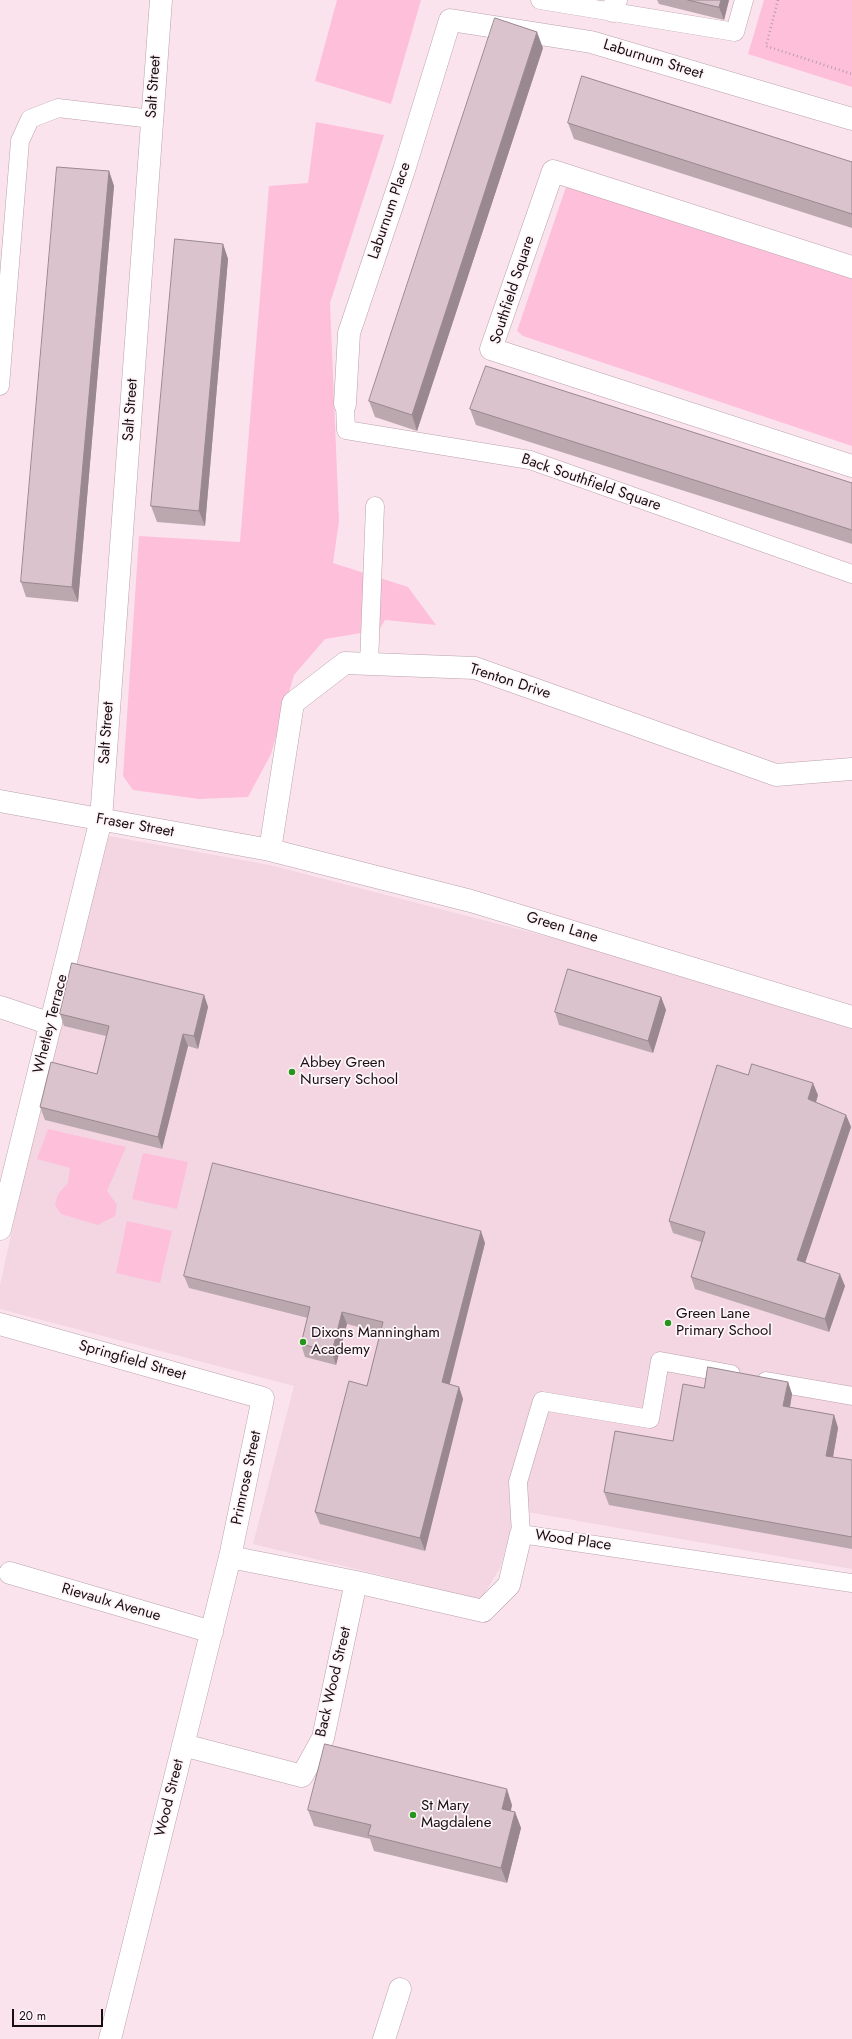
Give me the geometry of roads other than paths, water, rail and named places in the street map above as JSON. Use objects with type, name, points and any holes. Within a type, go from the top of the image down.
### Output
[{"type":"street","name":"Salt Street","points":[[101,820],[161,0]]},
{"type":"street","name":"Laburnum Street","points":[[450,20],[592,42],[852,120]]},
{"type":"street","name":"Laburnum Place","points":[[344,404],[349,333],[404,170],[450,20]]},
{"type":"street","name":"Southfield Square","points":[[852,268],[553,171],[491,349],[852,466]]},
{"type":"street","points":[[484,371],[491,349]]},
{"type":"street","name":"Trenton Drive","points":[[270,850],[292,703],[345,663],[475,668],[776,775],[852,769]]},
{"type":"street","name":"Fraser Street","points":[[0,801],[270,850]]},
{"type":"street","name":"Whetley Terrace","points":[[0,1229],[4,1199],[51,1024],[101,820]]},
{"type":"street","name":"Green Lane","points":[[270,850],[471,901],[852,1016]]},
{"type":"street","points":[[0,1007],[51,1024]]},
{"type":"street","name":"Springfield Street","points":[[0,1324],[263,1398]]},
{"type":"street","name":"Primrose Street","points":[[230,1557],[263,1398]]},
{"type":"street","name":"Wood Place","points":[[230,1557],[356,1582],[483,1611],[509,1585],[521,1534]]},
{"type":"street","name":"Wood Street","points":[[110,2039],[230,1557]]},
{"type":"street","name":"Rievaulx Avenue","points":[[10,1573],[212,1632]]},
{"type":"street","name":"Back Wood Street","points":[[184,1745],[302,1776],[323,1738],[356,1582]]},
{"type":"street","points":[[384,2039],[400,1989]]},
{"type":"lane","points":[[540,0],[615,6],[735,32],[744,0]]},
{"type":"lane","points":[[0,386],[20,141],[30,119],[58,108],[152,119]]},
{"type":"lane","name":"Back Southfield Square","points":[[344,404],[346,430],[530,460],[852,574]]},
{"type":"lane","points":[[369,664],[375,506]]},
{"type":"lane","points":[[521,1534],[518,1482],[542,1401],[650,1419],[660,1362],[852,1396]]},
{"type":"lane","name":"Wood Place","points":[[521,1534],[852,1582]]},
{"type":"place","name":"Abbey Green Nursery School","points":[[292,1072]]},
{"type":"place","name":"Green Lane Primary School","points":[[668,1323]]},
{"type":"place","name":"Dixons Manningham Academy","points":[[303,1342]]},
{"type":"place","name":"St Mary Magdalene","points":[[413,1815]]}]
